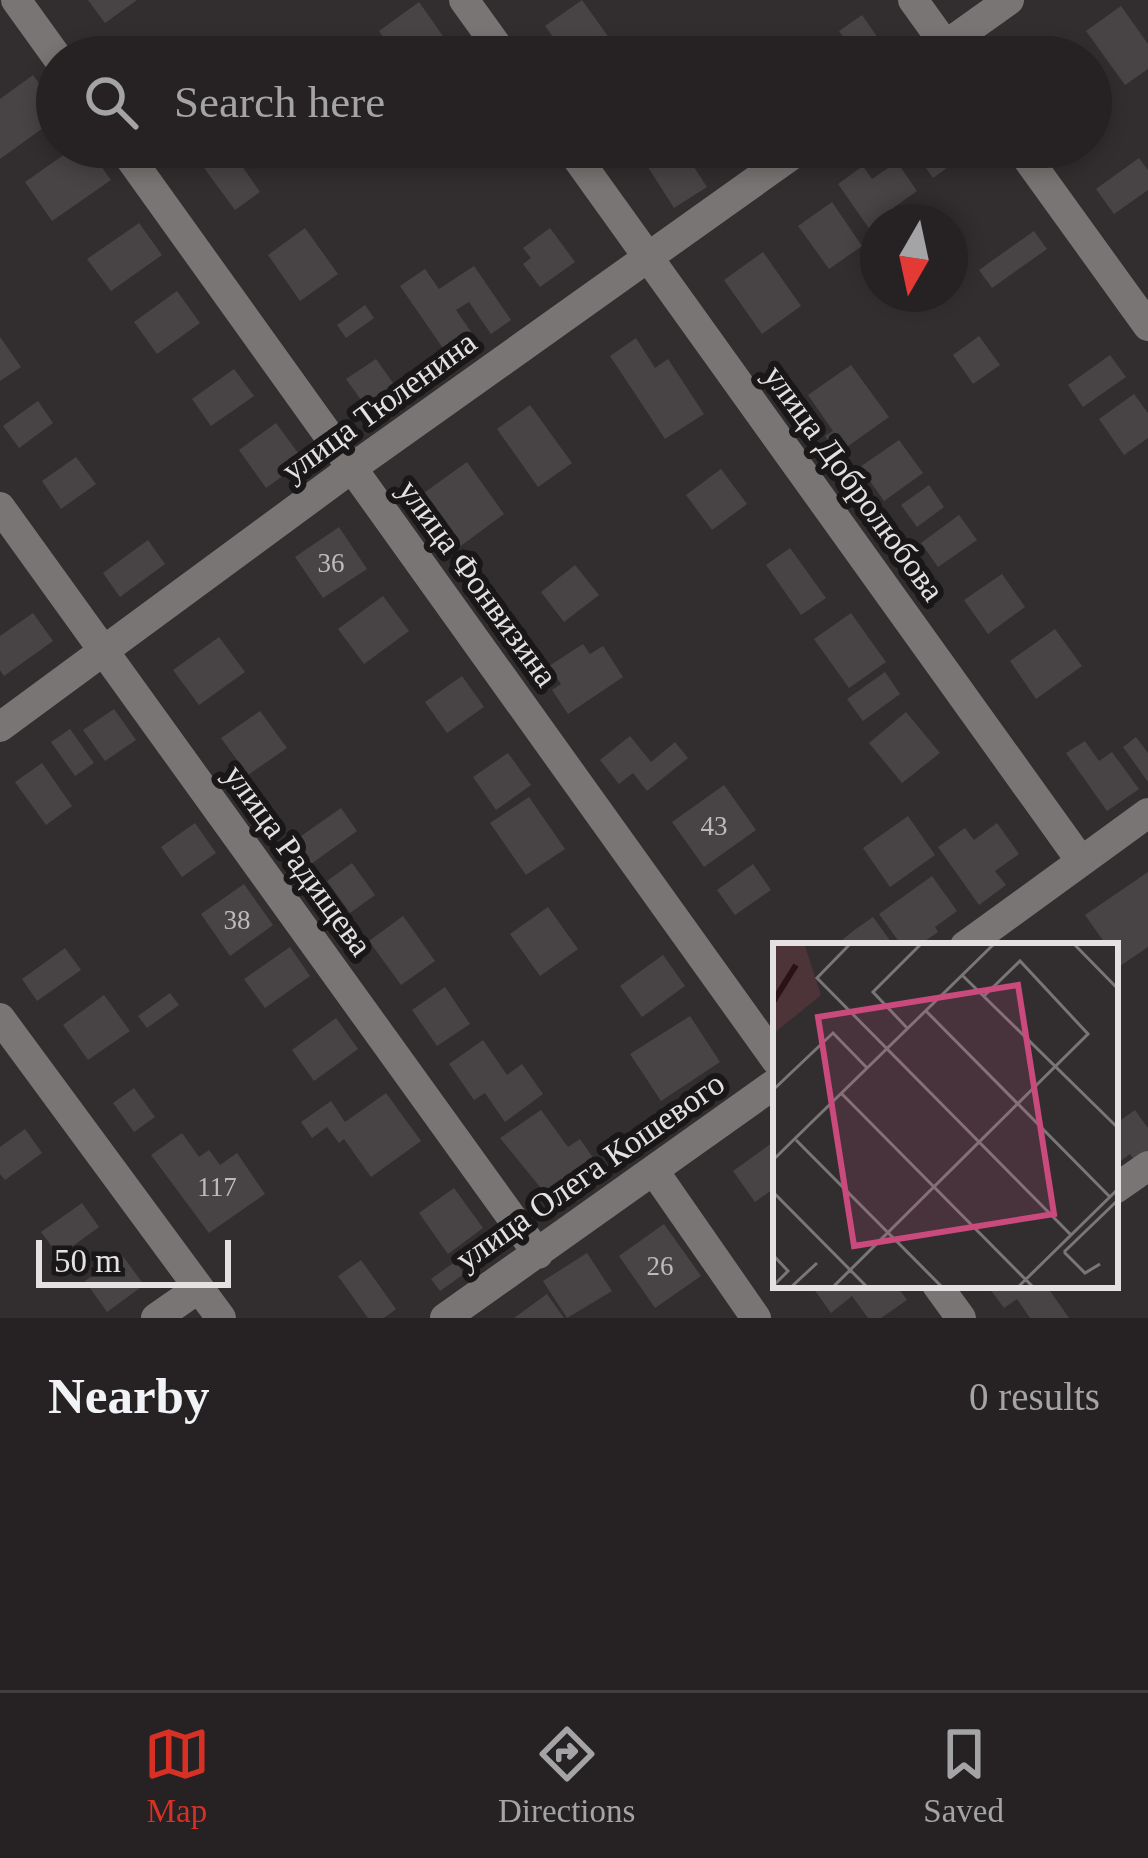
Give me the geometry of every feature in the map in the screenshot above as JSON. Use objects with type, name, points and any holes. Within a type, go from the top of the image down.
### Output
[{"type":"street","points":[[16,0],[42,36]]},
{"type":"street","points":[[464,0],[490,36]]},
{"type":"street","points":[[914,0],[934,36]]},
{"type":"street","points":[[964,36],[1009,0]]},
{"type":"street","name":"улица Фонвизина","points":[[137,168],[773,1056]]},
{"type":"street","name":"улица Добролюбова","points":[[584,168],[1081,861]]},
{"type":"street","name":"улица Тюленина","points":[[0,728],[773,168]]},
{"type":"street","points":[[1034,168],[1148,326]]},
{"type":"street","name":"улица Радищева","points":[[0,507],[538,1254]]},
{"type":"street","points":[[969,943],[1148,813]]},
{"type":"street","points":[[0,1018],[221,1318]]},
{"type":"street","name":"улица Олега Кошевого","points":[[445,1318],[773,1085]]},
{"type":"street","points":[[1118,1187],[1148,1166]]},
{"type":"street","points":[[654,1171],[756,1318]]},
{"type":"street","points":[[156,1318],[199,1288]]},
{"type":"street","points":[[939,1288],[961,1318]]},
{"type":"building","points":[[88,0],[137,0],[105,23]]},
{"type":"building","points":[[582,0],[608,36],[552,36],[545,26]]},
{"type":"building","points":[[419,2],[443,36],[382,36],[379,31]]},
{"type":"building","points":[[1121,6],[1148,44],[1148,69],[1125,85],[1112,67],[1112,36],[1090,36],[1086,31]]},
{"type":"building","points":[[862,15],[877,36],[842,36],[839,31]]},
{"type":"building","points":[[33,75],[36,79],[36,133],[0,159],[0,99]]},
{"type":"building","points":[[1139,158],[1148,170],[1148,190],[1114,214],[1096,189]]},
{"type":"building","points":[[45,168],[102,168],[111,180],[52,221],[25,182]]},
{"type":"building","points":[[204,168],[243,168],[260,192],[235,210]]},
{"type":"building","points":[[649,168],[695,168],[707,187],[674,208]]},
{"type":"building","points":[[864,168],[872,179],[888,168],[901,168],[917,191],[899,204],[860,204],[860,216],[838,184]]},
{"type":"building","points":[[926,168],[947,168],[933,178]]},
{"type":"building","points":[[832,202],[860,247],[829,269],[798,226]]},
{"type":"building","points":[[139,223],[162,255],[111,291],[87,259]]},
{"type":"building","points":[[305,228],[338,274],[300,301],[268,255]]},
{"type":"building","points":[[550,228],[575,262],[540,287],[523,264],[531,258],[523,248]]},
{"type":"building","points":[[1034,231],[1047,249],[992,288],[979,270]]},
{"type":"building","points":[[763,252],[801,306],[762,334],[724,280]]},
{"type":"building","points":[[474,266],[511,320],[491,334],[469,302],[456,310],[474,336],[447,354],[400,286],[425,269],[439,289]]},
{"type":"building","points":[[177,291],[200,323],[157,354],[134,322]]},
{"type":"building","points":[[365,305],[374,318],[346,338],[337,325]]},
{"type":"building","points":[[979,336],[1000,365],[973,384],[953,355]]},
{"type":"building","points":[[0,337],[21,367],[0,381]]},
{"type":"building","points":[[636,338],[655,368],[668,359],[704,414],[665,439],[610,356]]},
{"type":"building","points":[[1110,355],[1126,377],[1083,407],[1068,385]]},
{"type":"building","points":[[376,359],[403,397],[374,418],[346,379]]},
{"type":"building","points":[[851,365],[889,417],[837,454],[825,436],[833,431],[808,395]]},
{"type":"building","points":[[234,369],[254,396],[211,426],[192,399]]},
{"type":"building","points":[[1134,394],[1148,413],[1148,438],[1124,455],[1099,419]]},
{"type":"building","points":[[38,401],[53,423],[19,448],[3,426]]},
{"type":"building","points":[[530,405],[572,463],[538,487],[497,429]]},
{"type":"building","points":[[276,423],[304,461],[266,488],[239,450]]},
{"type":"building","points":[[899,440],[923,473],[884,501],[860,467]]},
{"type":"building","points":[[76,457],[96,484],[61,509],[42,481]]},
{"type":"building","points":[[467,462],[504,514],[458,548],[421,495]]},
{"type":"building","points":[[721,469],[747,504],[712,530],[686,495]]},
{"type":"building","points":[[929,485],[944,507],[917,527],[901,505]]},
{"type":"building","points":[[959,515],[977,540],[938,567],[921,543]]},
{"type":"building","points":[[339,527],[367,569],[323,598],[295,557]]},
{"type":"building","points":[[148,540],[165,564],[120,597],[103,573]]},
{"type":"building","points":[[790,548],[826,598],[801,615],[766,565]]},
{"type":"building","points":[[575,565],[599,595],[564,622],[541,592]]},
{"type":"building","points":[[1002,574],[1025,607],[988,634],[964,600]]},
{"type":"building","points":[[383,596],[409,631],[364,664],[338,629]]},
{"type":"building","points":[[33,613],[53,641],[4,676],[0,636]]},
{"type":"building","points":[[851,613],[886,662],[849,688],[814,639]]},
{"type":"building","points":[[1055,629],[1082,666],[1036,699],[1010,661]]},
{"type":"building","points":[[219,637],[245,672],[199,705],[173,670]]},
{"type":"building","points":[[583,644],[590,654],[603,646],[623,677],[568,714],[552,690],[561,684],[549,666]]},
{"type":"building","points":[[885,672],[900,694],[863,721],[847,699]]},
{"type":"building","points":[[462,676],[484,707],[447,733],[425,702]]},
{"type":"building","points":[[114,709],[136,740],[105,761],[83,730]]},
{"type":"building","points":[[260,711],[287,748],[248,775],[221,738]]},
{"type":"building","points":[[906,712],[940,753],[902,783],[869,743]]},
{"type":"building","points":[[70,729],[94,763],[75,776],[51,742]]},
{"type":"building","points":[[630,736],[651,762],[675,742],[688,758],[647,791],[633,773],[619,784],[600,760]]},
{"type":"building","points":[[1136,737],[1148,753],[1148,782],[1123,747]]},
{"type":"building","points":[[1085,741],[1099,761],[1112,752],[1139,789],[1107,811],[1066,753]]},
{"type":"building","points":[[508,753],[531,785],[496,810],[473,777]]},
{"type":"building","points":[[42,763],[72,806],[46,825],[15,782]]},
{"type":"building","points":[[724,785],[756,830],[704,867],[672,822]]},
{"type":"building","points":[[529,797],[565,849],[526,875],[490,823]]},
{"type":"building","points":[[341,808],[357,831],[311,864],[294,841]]},
{"type":"building","points":[[908,816],[935,855],[890,887],[863,848]]},
{"type":"building","points":[[195,823],[216,853],[182,877],[161,847]]},
{"type":"building","points":[[997,823],[1019,854],[995,871],[1006,885],[979,905],[938,847],[965,828],[974,840]]},
{"type":"building","points":[[352,863],[375,895],[350,913],[327,881]]},
{"type":"building","points":[[753,864],[771,890],[735,915],[717,890]]},
{"type":"building","points":[[1148,872],[1148,947],[1120,966],[1118,943],[1105,943],[1085,915]]},
{"type":"building","points":[[932,876],[957,911],[922,943],[900,943],[879,914]]},
{"type":"building","points":[[244,884],[273,925],[230,956],[201,914]]},
{"type":"building","points":[[548,907],[578,949],[540,976],[510,934]]},
{"type":"building","points":[[403,916],[435,961],[401,985],[369,941]]},
{"type":"building","points":[[873,917],[892,943],[839,943]]},
{"type":"building","points":[[290,947],[310,976],[265,1008],[244,979]]},
{"type":"building","points":[[65,948],[81,970],[37,1001],[22,979]]},
{"type":"building","points":[[663,955],[685,986],[642,1017],[620,986]]},
{"type":"building","points":[[445,987],[470,1024],[437,1046],[412,1010]]},
{"type":"building","points":[[170,993],[179,1005],[147,1028],[138,1016]]},
{"type":"building","points":[[104,995],[130,1031],[88,1060],[63,1025]]},
{"type":"building","points":[[690,1016],[720,1062],[661,1101],[630,1054]]},
{"type":"building","points":[[336,1018],[358,1049],[314,1081],[292,1050]]},
{"type":"building","points":[[483,1040],[507,1075],[522,1064],[543,1094],[505,1122],[485,1093],[474,1100],[449,1064]]},
{"type":"building","points":[[134,1088],[155,1117],[134,1132],[113,1103]]},
{"type":"building","points":[[386,1093],[421,1141],[371,1177],[344,1139],[339,1143],[327,1127],[312,1138],[301,1122],[331,1101],[345,1122]]},
{"type":"building","points":[[541,1110],[568,1147],[580,1139],[601,1169],[553,1203],[500,1138]]},
{"type":"building","points":[[1135,1110],[1148,1128],[1148,1154],[1136,1163],[1130,1154],[1118,1163],[1118,1122]]},
{"type":"building","points":[[25,1129],[42,1153],[5,1180],[0,1174],[0,1147]]},
{"type":"building","points":[[182,1133],[199,1157],[209,1150],[220,1165],[237,1153],[265,1194],[209,1233],[151,1155]]},
{"type":"building","points":[[773,1142],[773,1189],[755,1202],[733,1171]]},
{"type":"building","points":[[454,1188],[483,1228],[448,1254],[419,1213]]},
{"type":"building","points":[[82,1203],[99,1227],[59,1256],[41,1232]]},
{"type":"building","points":[[664,1224],[701,1276],[655,1308],[619,1256]]},
{"type":"building","points":[[587,1253],[612,1291],[567,1318],[543,1281]]},
{"type":"building","points":[[122,1255],[144,1285],[107,1312],[85,1281]]},
{"type":"building","points":[[361,1260],[396,1309],[384,1318],[368,1318],[338,1276]]},
{"type":"building","points":[[456,1261],[464,1274],[440,1291],[431,1279]]},
{"type":"building","points":[[813,1288],[898,1288],[907,1300],[881,1318],[868,1318],[852,1296],[831,1313]]},
{"type":"building","points":[[989,1288],[1048,1288],[1069,1318],[1030,1318],[1017,1299],[1004,1308]]},
{"type":"building","points":[[547,1294],[564,1318],[514,1318]]}]
